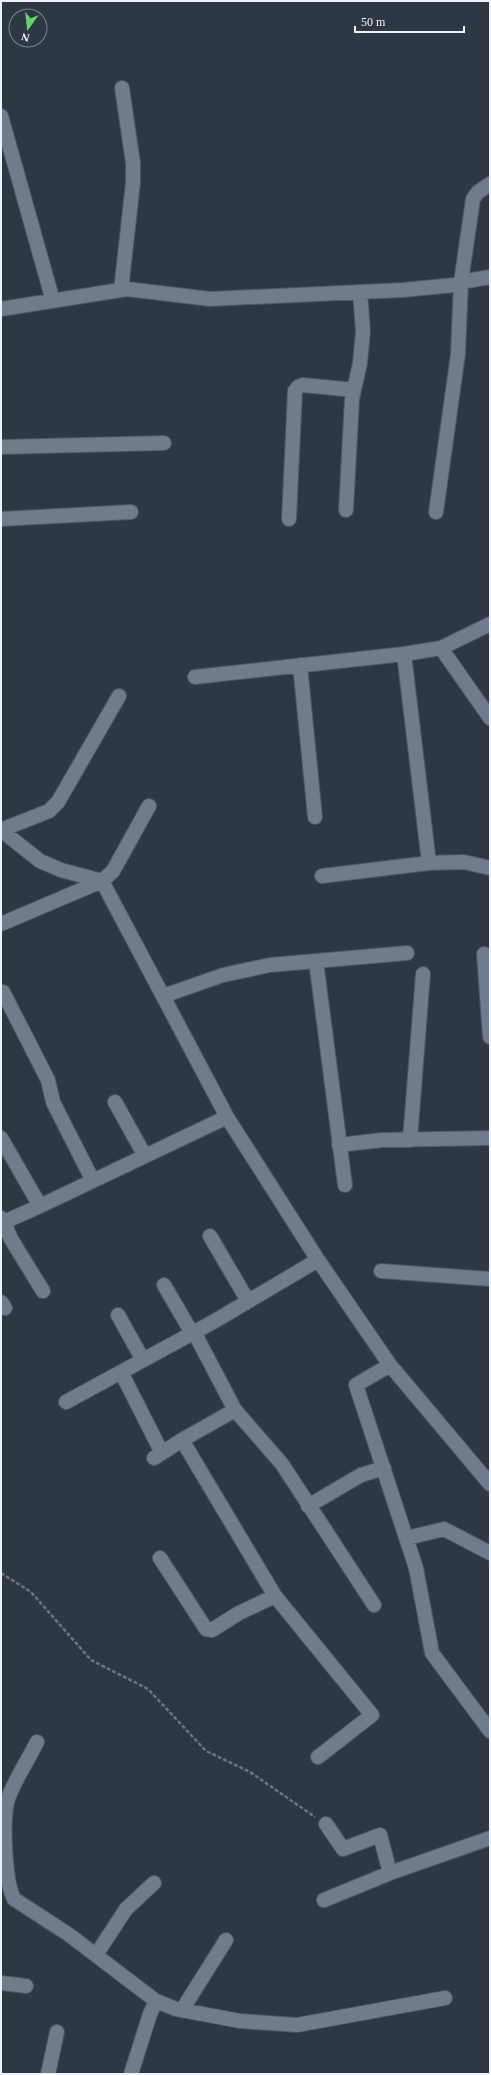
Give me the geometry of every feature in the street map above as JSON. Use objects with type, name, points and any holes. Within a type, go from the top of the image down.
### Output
[{"type":"street","points":[[121,290],[133,184],[133,163],[122,88]]},
{"type":"street","points":[[1,116],[53,301]]},
{"type":"street","points":[[436,512],[458,354],[461,282],[473,199],[478,192],[490,184]]},
{"type":"street","points":[[1,309],[127,289],[210,299],[403,290],[454,286],[461,282],[490,277]]},
{"type":"street","points":[[346,510],[354,390],[360,363],[363,331],[360,292]]},
{"type":"street","points":[[290,519],[294,391],[303,385],[354,390]]},
{"type":"street","points":[[1,447],[164,443]]},
{"type":"street","points":[[1,519],[131,512]]},
{"type":"street","points":[[195,677],[404,654],[442,648],[490,624]]},
{"type":"street","points":[[442,648],[490,718]]},
{"type":"street","points":[[404,654],[429,863]]},
{"type":"street","points":[[300,665],[315,817]]},
{"type":"street","points":[[118,696],[58,802],[49,811],[1,830],[40,861],[61,870],[102,881],[227,1117],[318,1260],[390,1365],[490,1484]]},
{"type":"street","points":[[1,924],[102,881],[113,871],[149,806]]},
{"type":"street","points":[[322,876],[429,863],[464,862],[490,868]]},
{"type":"street","points":[[163,996],[223,975],[270,965],[407,953]]},
{"type":"street","points":[[484,954],[490,1037]]},
{"type":"street","points":[[316,961],[345,1185]]},
{"type":"street","points":[[410,1140],[423,974]]},
{"type":"street","points":[[3,992],[48,1080],[53,1102],[93,1181]]},
{"type":"street","points":[[115,1102],[145,1156]]},
{"type":"street","points":[[43,1291],[11,1239],[2,1220],[40,1206],[227,1117]]},
{"type":"street","points":[[1,1138],[40,1206]]},
{"type":"street","points":[[339,1145],[382,1140],[490,1138]]},
{"type":"street","points":[[210,1236],[248,1301]]},
{"type":"street","points":[[66,1402],[193,1333],[318,1260]]},
{"type":"street","points":[[381,1271],[490,1279]]},
{"type":"street","points":[[164,1285],[193,1333],[235,1410],[282,1464],[374,1606]]},
{"type":"street","points":[[118,1315],[143,1360]]},
{"type":"street","points":[[390,1365],[356,1385],[416,1568],[432,1653],[490,1731]]},
{"type":"street","points":[[121,1372],[158,1456],[182,1440],[235,1410]]},
{"type":"street","points":[[182,1440],[275,1596],[372,1715],[318,1757]]},
{"type":"street","points":[[308,1506],[361,1475],[384,1468]]},
{"type":"street","points":[[407,1538],[444,1528],[490,1553]]},
{"type":"street","points":[[160,1558],[206,1629],[212,1630],[239,1613],[275,1596]]},
{"type":"street","points":[[37,1742],[4,1796],[4,1844],[10,1892],[14,1899],[68,1934],[156,2001],[182,2010],[240,2021],[297,2025],[445,1998]]},
{"type":"street","points":[[326,1824],[343,1849],[380,1835],[390,1873]]},
{"type":"street","points":[[324,1900],[390,1873],[490,1837]]},
{"type":"street","points":[[96,1955],[126,1908],[154,1883]]},
{"type":"street","points":[[182,2010],[226,1940]]},
{"type":"street","points":[[1,1983],[26,1986]]},
{"type":"street","points":[[131,2074],[150,2014],[156,2001]]},
{"type":"street","points":[[48,2074],[57,2032]]},
{"type":"path","points":[[1,1573],[31,1592],[90,1660],[148,1689],[206,1751],[250,1772],[326,1824]]}]
